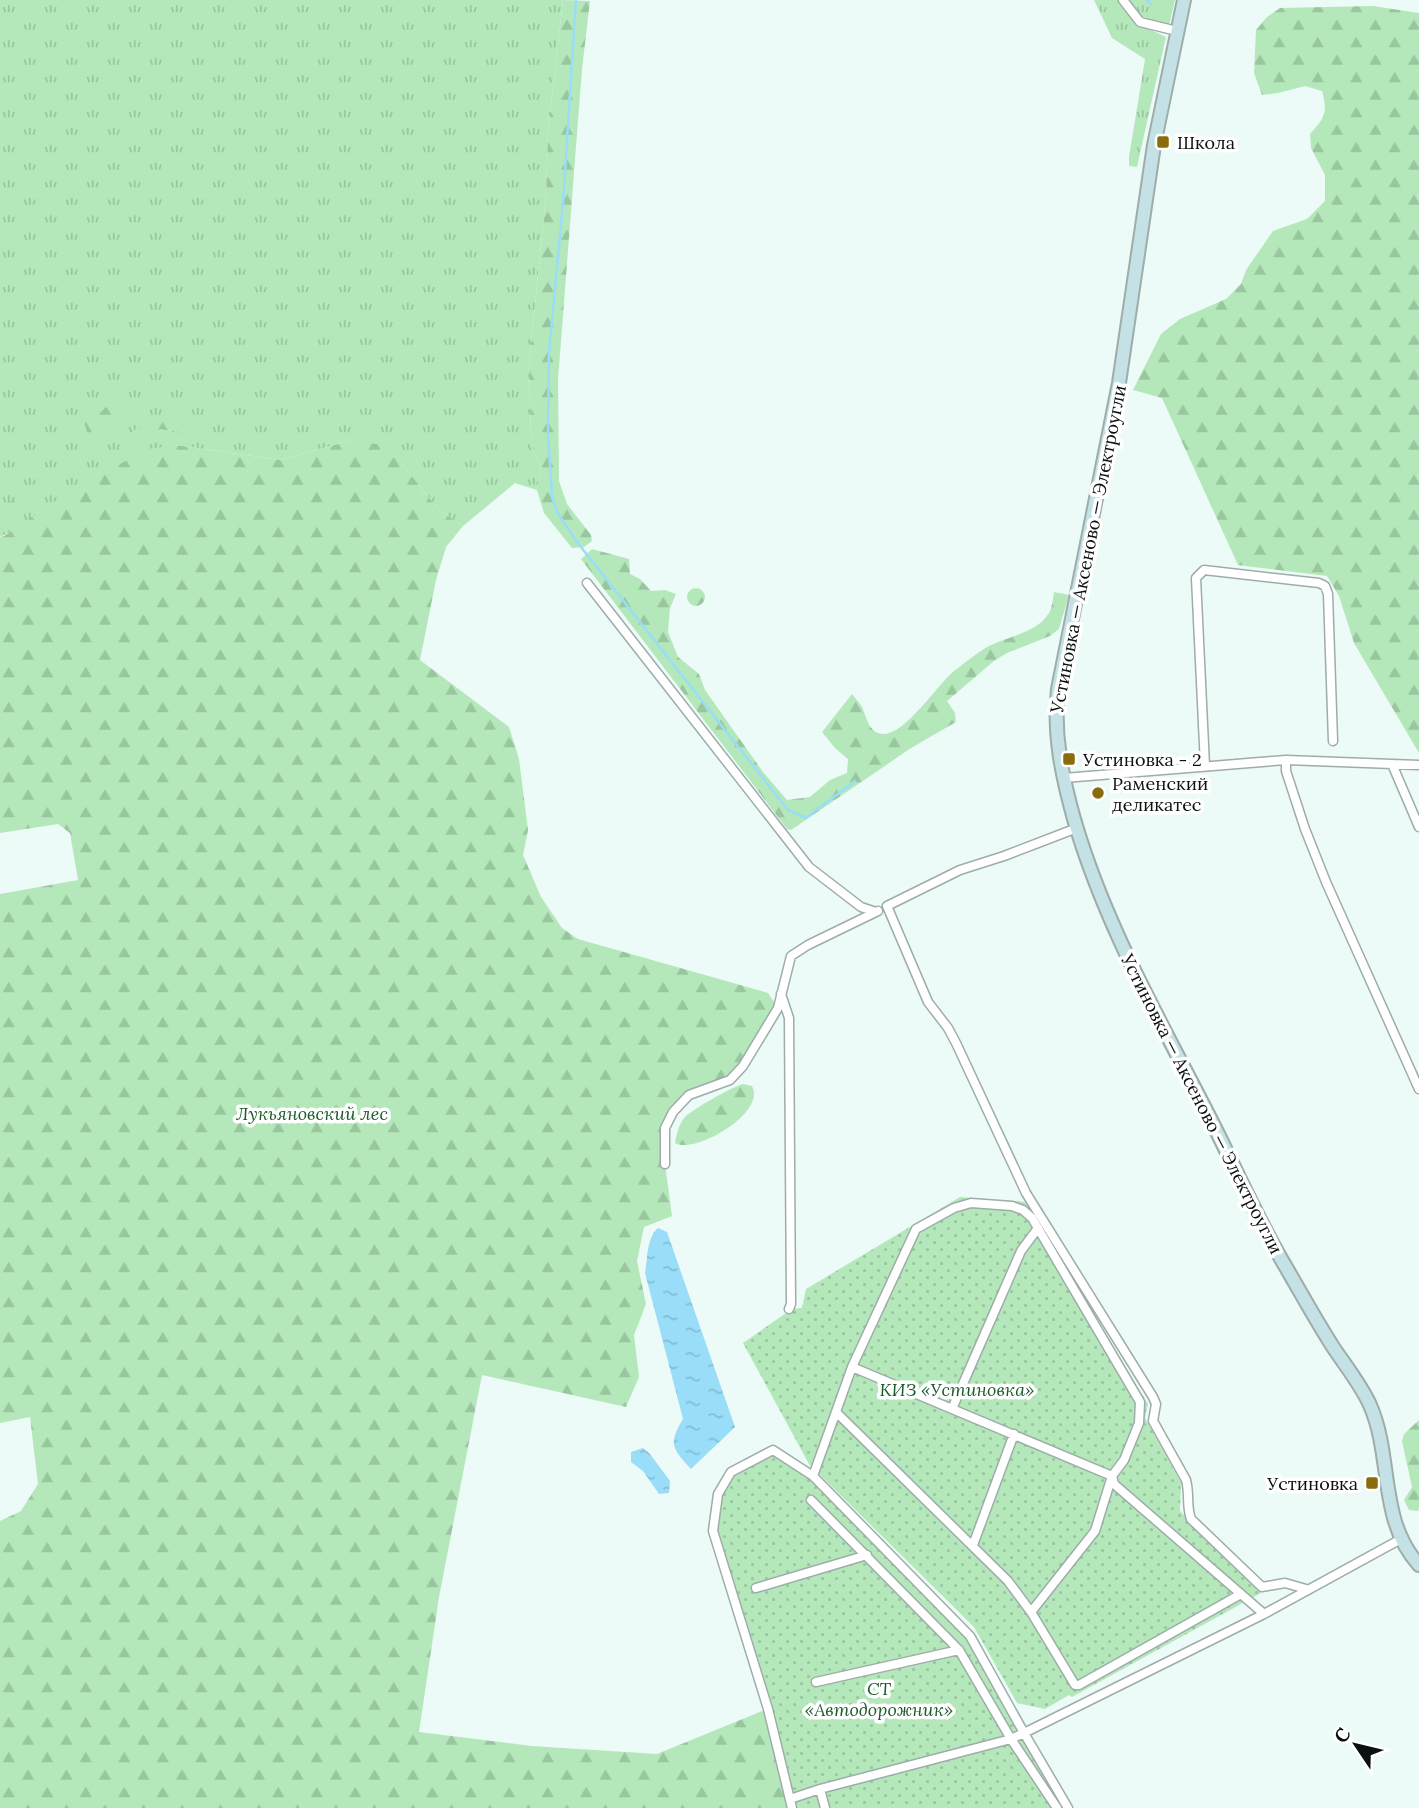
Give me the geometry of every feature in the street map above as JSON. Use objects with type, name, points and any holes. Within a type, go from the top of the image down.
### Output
[{"type":"main road","name":"Устиновка — Аксеново — Электроугли","points":[[1184,0],[1154,145],[1119,383],[1058,689],[1055,715],[1058,746],[1077,828],[1101,898],[1144,995],[1277,1252],[1324,1333],[1369,1402],[1379,1428],[1392,1513],[1401,1539],[1419,1564]]},
{"type":"street","points":[[1123,0],[1140,22],[1177,32]]},
{"type":"street","points":[[1205,766],[1196,578],[1204,570],[1319,583],[1325,586],[1328,594],[1333,741]]},
{"type":"street","points":[[587,583],[809,867],[861,907],[876,912]]},
{"type":"street","points":[[1064,778],[1286,761],[1419,765]]},
{"type":"street","points":[[1286,761],[1286,771],[1322,872],[1419,1089]]},
{"type":"street","points":[[1392,764],[1419,827]]},
{"type":"street","points":[[665,1164],[666,1128],[673,1112],[689,1095],[730,1080],[743,1066],[778,1008],[791,956],[960,870],[1077,828]]},
{"type":"street","points":[[887,906],[928,1002],[956,1043],[1026,1193],[1153,1397],[1156,1404],[1153,1421],[1189,1489],[1188,1511],[1191,1520],[1262,1587],[1285,1583],[1306,1589]]},
{"type":"street","points":[[781,994],[789,1018],[789,1308]]},
{"type":"street","points":[[813,1476],[852,1367],[916,1229],[954,1208],[971,1203],[1013,1206],[1023,1210],[1032,1217],[1140,1402],[1139,1423],[1124,1460],[1112,1476],[1095,1531],[1031,1612]]},
{"type":"street","points":[[952,1409],[1021,1251],[1038,1228]]},
{"type":"street","points":[[852,1367],[1112,1476]]},
{"type":"street","points":[[836,1412],[1008,1581],[1031,1612],[1075,1685],[1241,1594]]},
{"type":"street","points":[[973,1545],[1014,1434]]},
{"type":"street","points":[[1068,1808],[1024,1732],[970,1636],[813,1476],[773,1450],[731,1472],[718,1494],[713,1531],[768,1709],[791,1803],[820,1789],[1011,1739],[1024,1732],[1264,1614],[1401,1539]]},
{"type":"street","points":[[1112,1476],[1114,1484],[1264,1614]]},
{"type":"street","points":[[811,1500],[959,1650],[1011,1739],[1057,1808]]},
{"type":"street","points":[[756,1588],[867,1555]]},
{"type":"street","points":[[816,1682],[959,1650]]},
{"type":"street","points":[[820,1789],[825,1808]]},
{"type":"green space","points":[[0,0],[563,0],[548,132],[546,196],[529,364],[531,435],[534,453],[541,465],[537,490],[515,483],[463,526],[439,510],[403,465],[349,441],[280,460],[175,445],[0,537]]},
{"type":"green space","points":[[563,0],[590,1],[582,69],[558,380],[559,481],[567,504],[591,535],[592,541],[584,547],[572,548],[544,513],[537,490],[541,465],[534,453],[531,435],[529,364],[546,196],[548,132]]},
{"type":"green space","points":[[1094,0],[1119,0],[1138,24],[1166,37],[1137,167],[1129,166],[1129,157],[1145,59],[1112,38]]},
{"type":"green space","points":[[1126,0],[1175,0],[1169,26],[1141,20]]},
{"type":"green space","points":[[1373,6],[1419,13],[1419,753],[1354,643],[1339,596],[1327,576],[1238,565],[1162,398],[1133,390],[1161,334],[1180,319],[1226,299],[1241,284],[1246,270],[1273,231],[1307,219],[1325,201],[1325,175],[1311,148],[1310,134],[1324,114],[1322,91],[1305,86],[1262,95],[1254,73],[1256,30],[1267,17],[1280,8]]},
{"type":"green space","points":[[82,404],[88,405],[98,415],[106,407],[132,410],[131,415],[120,424],[85,439],[87,431],[79,409]]},
{"type":"green space","points":[[173,413],[188,419],[191,430],[186,433],[160,429],[138,437],[134,435],[134,430]]},
{"type":"green space","name":"Лукьяновский лес","points":[[349,441],[377,444],[403,465],[439,510],[463,526],[446,547],[436,580],[420,660],[509,727],[519,759],[528,830],[523,855],[541,897],[562,928],[578,939],[768,993],[778,1008],[730,1080],[689,1095],[665,1128],[665,1164],[672,1216],[644,1227],[637,1261],[646,1304],[634,1335],[639,1377],[626,1407],[482,1375],[439,1597],[419,1732],[532,1746],[657,1754],[767,1709],[790,1808],[0,1808],[0,1521],[21,1511],[38,1484],[30,1417],[0,1423],[0,894],[78,880],[70,833],[58,824],[0,833],[0,537],[79,485],[149,449],[175,445],[280,460]]},
{"type":"green space","points":[[26,497],[5,525],[0,527],[0,505]]},
{"type":"green space","points":[[592,549],[629,559],[630,574],[640,579],[651,591],[665,590],[676,594],[670,608],[668,632],[678,657],[699,674],[705,690],[763,772],[787,800],[810,797],[830,780],[847,773],[848,759],[822,732],[852,694],[874,731],[883,734],[892,732],[911,718],[954,671],[975,655],[989,646],[1030,630],[1044,620],[1051,609],[1054,592],[1069,595],[1059,629],[1050,636],[994,661],[947,701],[955,713],[956,722],[911,748],[791,830],[787,829],[581,559]]},
{"type":"green space","points":[[692,588],[700,588],[705,597],[703,604],[692,606],[687,601],[687,593]]},
{"type":"green space","points":[[743,1084],[752,1086],[754,1097],[739,1119],[712,1137],[697,1143],[675,1143],[679,1126],[685,1117]]},
{"type":"green space","name":"КИЗ «Устиновка»","points":[[960,1197],[1026,1202],[1148,1404],[1145,1418],[1181,1483],[1180,1511],[1261,1593],[1072,1697],[1069,1695],[1045,1709],[1017,1703],[974,1627],[809,1464],[743,1343],[792,1309],[802,1308],[806,1289]]},
{"type":"green space","points":[[1419,1420],[1418,1511],[1409,1510],[1404,1500],[1412,1487],[1402,1441],[1404,1434]]},
{"type":"green space","name":"СТ «Автодорожник»","points":[[773,1450],[813,1476],[970,1636],[1068,1808],[794,1808],[713,1531],[718,1498],[727,1479],[734,1472]]},
{"type":"water","points":[[658,1228],[667,1232],[735,1427],[691,1469],[674,1446],[675,1434],[683,1419],[645,1273],[649,1243]]},
{"type":"water","points":[[643,1448],[670,1481],[669,1493],[659,1494],[643,1471],[631,1462],[631,1452]]},
{"type":"waterway","points":[[576,0],[563,203],[549,352],[548,433],[552,497],[557,512],[577,542],[788,810],[806,818],[855,781]]},
{"type":"waterway","points":[[1147,0],[1151,4]]},
{"type":"place","name":"Школа","points":[[1163,142]]},
{"type":"place","name":"Устиновка - 2","points":[[1069,759]]},
{"type":"place","name":"Раменский деликатес","points":[[1098,793]]},
{"type":"place","name":"Устиновка","points":[[1372,1483]]}]
